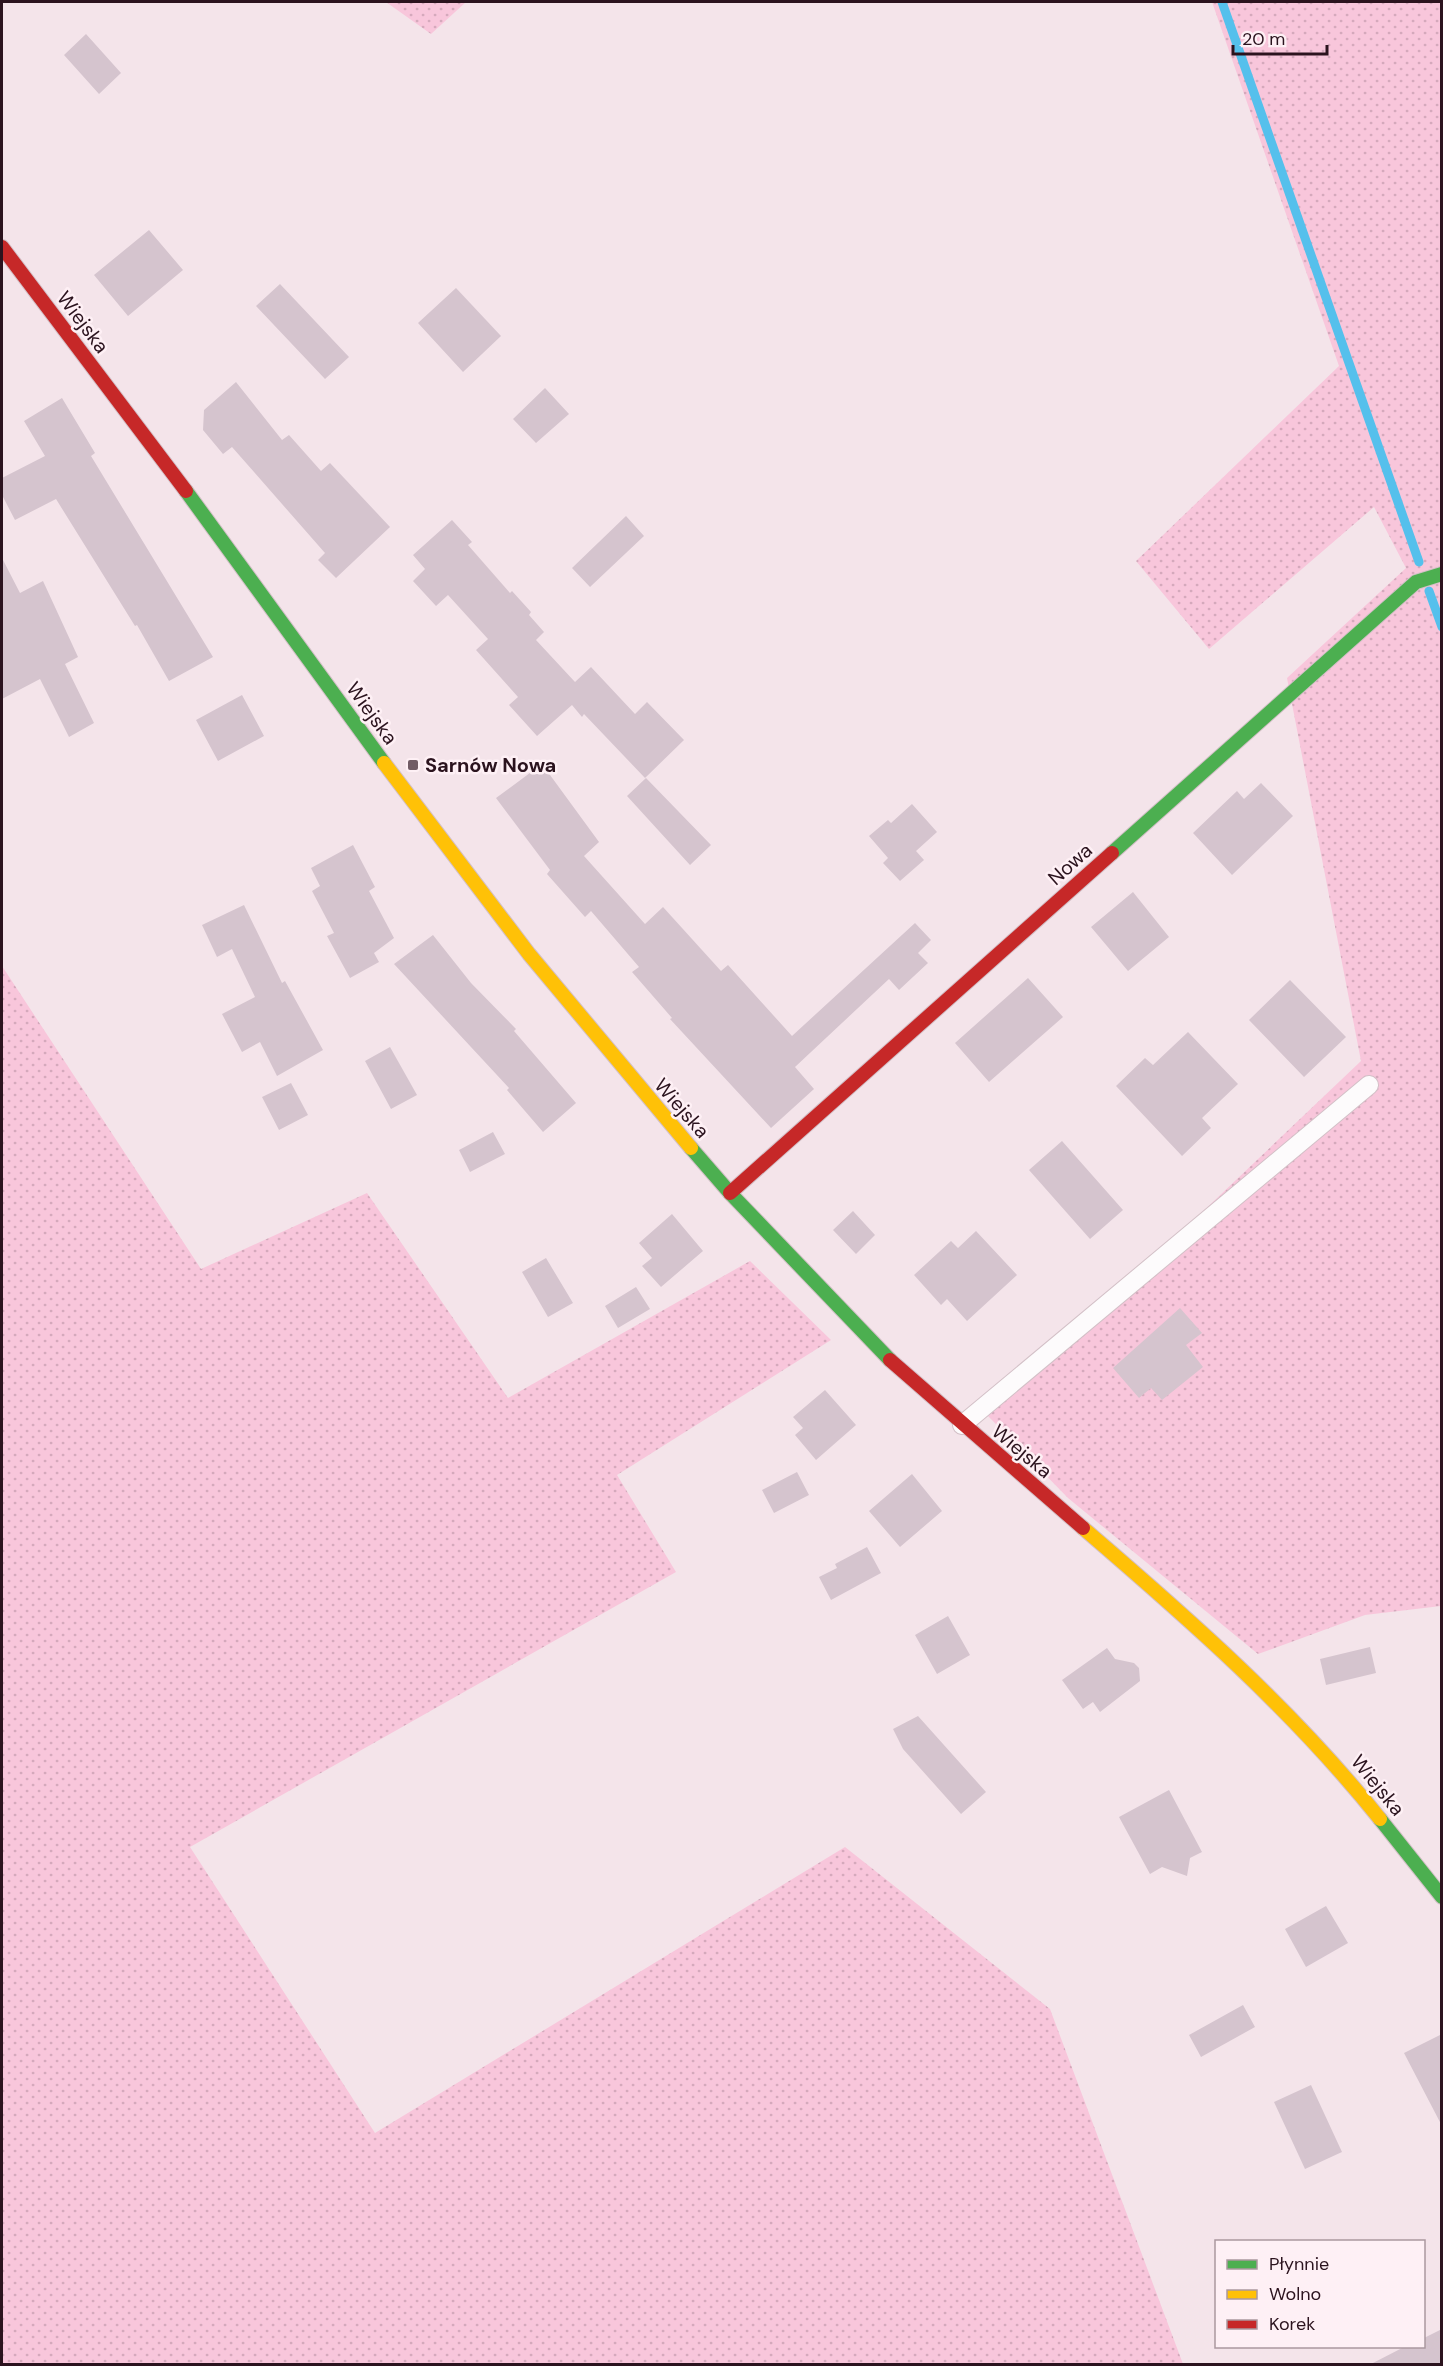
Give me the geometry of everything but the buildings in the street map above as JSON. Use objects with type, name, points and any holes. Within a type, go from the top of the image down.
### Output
[{"type":"street","name":"Wiejska","points":[[2,248],[220,536],[385,764],[529,954],[640,1090],[730,1193],[873,1344],[962,1425],[1195,1624],[1278,1705],[1337,1765],[1442,1897]]},
{"type":"street","name":"Nowa","points":[[730,1193],[1416,582],[1442,574]]},
{"type":"lane","points":[[962,1425],[1369,1085]]},
{"type":"shaded area","points":[[386,2],[466,2],[431,34]]},
{"type":"shaded area","points":[[1212,2],[1441,2],[1441,1606],[1365,1615],[1258,1654],[1068,1498],[988,1416],[1361,1061],[1287,678],[1406,568],[1374,507],[1209,649],[1136,561],[1339,366]]},
{"type":"shaded area","points":[[2,966],[201,1269],[367,1193],[508,1398],[750,1261],[831,1340],[617,1475],[676,1572],[190,1847],[375,2133],[845,1847],[1050,2009],[1183,2364],[2,2364]]},
{"type":"waterway","points":[[1222,2],[1419,562]]},
{"type":"waterway","points":[[1429,591],[1442,627]]},
{"type":"traffic: fast","points":[[186,491],[384,763]]},
{"type":"traffic: fast","points":[[1112,853],[1416,582],[1442,574]]},
{"type":"traffic: fast","points":[[691,1148],[730,1193],[890,1360]]},
{"type":"traffic: fast","points":[[1380,1819],[1442,1897]]},
{"type":"traffic: slow","points":[[384,763],[529,954],[691,1148]]},
{"type":"traffic: slow","points":[[1083,1528],[1201,1631],[1276,1703],[1347,1779],[1380,1819]]},
{"type":"traffic: jam","points":[[2,247],[186,491]]},
{"type":"traffic: jam","points":[[730,1193],[1112,853]]},
{"type":"traffic: jam","points":[[890,1360],[1083,1528]]},
{"type":"place","name":"Sarnów Nowa","points":[[413,765]]}]
